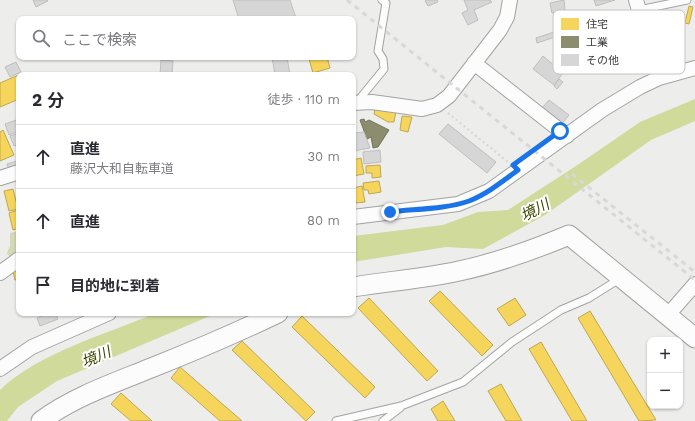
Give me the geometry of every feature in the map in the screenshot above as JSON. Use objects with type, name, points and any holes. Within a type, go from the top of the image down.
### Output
[{"type":"street","points":[[356,103],[372,102],[422,109],[437,105],[449,96],[500,30],[507,17],[510,0]]},
{"type":"street","points":[[474,63],[567,136]]},
{"type":"street","points":[[685,71],[695,68]]},
{"type":"street","points":[[658,74],[659,78]]},
{"type":"street","points":[[356,218],[463,202],[489,190],[602,110],[640,87],[659,78],[673,74]]},
{"type":"street","points":[[0,178],[16,173]]},
{"type":"street","points":[[356,287],[457,272],[532,250],[569,235],[695,338]]},
{"type":"street","points":[[0,273],[16,262]]},
{"type":"street","points":[[667,316],[695,284]]},
{"type":"street","points":[[0,369],[32,347],[102,316]]},
{"type":"street","points":[[41,421],[58,409],[272,316]]},
{"type":"lane","points":[[356,102],[384,69],[383,59],[378,51],[386,3],[382,0]]},
{"type":"lane","points":[[638,5],[688,0]]},
{"type":"lane","points":[[336,421],[401,406],[463,382],[512,342],[561,310],[589,298],[621,278]]},
{"type":"lane","points":[[382,421],[401,406]]},
{"type":"path","points":[[437,105],[518,170]]},
{"type":"shaded area","points":[[16,232],[16,256],[11,259],[7,253],[10,246],[10,233]]},
{"type":"water","name":"境川","points":[[695,99],[695,121],[651,140],[545,215],[483,249],[446,247],[356,262],[356,236],[443,225],[478,212],[508,210],[640,122]]},
{"type":"water","name":"境川","points":[[148,316],[210,316],[57,381],[18,407],[7,421],[0,421],[0,390],[34,365],[95,337]]},
{"type":"building: 住宅","points":[[689,6],[693,7],[689,24],[685,23]]},
{"type":"building: 住宅","points":[[309,60],[328,60],[330,68],[313,72]]},
{"type":"building: 住宅","points":[[16,76],[16,100],[0,107],[0,83]]},
{"type":"building: 住宅","points":[[375,108],[396,111],[394,122],[388,122],[374,114]]},
{"type":"building: 住宅","points":[[402,116],[412,117],[408,132],[400,130]]},
{"type":"building: 住宅","points":[[3,130],[14,155],[0,161],[0,132]]},
{"type":"building: 住宅","points":[[361,158],[364,174],[356,175],[356,159]]},
{"type":"building: 住宅","points":[[380,165],[381,177],[372,178],[372,173],[366,173],[366,166]]},
{"type":"building: 住宅","points":[[379,181],[381,192],[369,194],[368,190],[364,190],[363,183]]},
{"type":"building: 住宅","points":[[362,186],[365,202],[356,203],[356,187]]},
{"type":"building: 住宅","points":[[13,189],[16,201],[16,209],[9,211],[4,191]]},
{"type":"building: 住宅","points":[[16,211],[16,229],[13,230],[9,213]]},
{"type":"building: 住宅","points":[[16,270],[16,280],[15,280],[13,271]]},
{"type":"building: 住宅","points":[[440,291],[493,345],[482,356],[429,301]]},
{"type":"building: 住宅","points":[[369,298],[438,371],[427,381],[358,308]]},
{"type":"building: 住宅","points":[[515,298],[526,315],[509,326],[497,309]]},
{"type":"building: 住宅","points":[[590,311],[647,405],[647,409],[649,409],[656,420],[639,421],[578,318]]},
{"type":"building: 住宅","points":[[302,316],[375,387],[365,398],[292,327]]},
{"type":"building: 住宅","points":[[242,341],[315,412],[306,421],[232,350]]},
{"type":"building: 住宅","points":[[541,342],[587,421],[572,421],[529,349]]},
{"type":"building: 住宅","points":[[180,367],[242,421],[220,421],[171,378]]},
{"type":"building: 住宅","points":[[501,384],[522,421],[506,421],[488,391]]},
{"type":"building: 住宅","points":[[121,393],[152,421],[131,421],[111,404]]},
{"type":"building: 住宅","points":[[443,401],[455,421],[438,421],[431,409]]},
{"type":"building: 工業","points":[[364,119],[365,122],[369,120],[389,130],[378,147],[373,148],[371,137],[367,139],[360,120]]},
{"type":"building: その他","points":[[33,0],[47,0],[48,1],[36,7]]},
{"type":"building: その他","points":[[233,0],[290,0],[295,16],[238,16]]},
{"type":"building: その他","points":[[437,0],[438,2],[428,6],[425,1]]},
{"type":"building: その他","points":[[464,0],[490,0],[492,2],[474,10],[478,20],[468,25],[462,13],[468,10]]},
{"type":"building: その他","points":[[564,0],[565,10],[553,10],[552,13],[550,3]]},
{"type":"building: その他","points":[[594,0],[615,0],[596,6]]},
{"type":"building: その他","points":[[553,32],[553,38],[537,43],[536,38]]},
{"type":"building: その他","points":[[543,56],[553,64],[553,74],[562,74],[554,85],[533,69]]},
{"type":"building: その他","points":[[161,60],[173,61],[172,72],[160,72]]},
{"type":"building: その他","points":[[272,60],[288,60],[290,72],[274,72]]},
{"type":"building: その他","points":[[16,62],[21,72],[16,72],[16,74],[10,77],[5,67]]},
{"type":"building: その他","points":[[559,79],[563,82],[557,89],[554,86]]},
{"type":"building: その他","points":[[549,100],[569,115],[561,125],[541,109]]},
{"type":"building: その他","points":[[16,120],[16,132],[9,135],[5,124]]},
{"type":"building: その他","points":[[448,124],[496,162],[487,173],[439,134]]},
{"type":"building: その他","points":[[364,132],[370,148],[356,151],[356,133]]},
{"type":"building: その他","points":[[16,134],[16,145],[14,146],[10,136]]},
{"type":"building: その他","points":[[380,150],[381,162],[364,164],[363,152]]},
{"type":"building: その他","points":[[16,161],[16,167],[9,170],[7,164]]},
{"type":"building: その他","points":[[41,316],[56,316],[58,319],[40,326],[37,318]]},
{"type":"railway","points":[[347,0],[695,280]]},
{"type":"railway","points":[[572,174],[695,272]]},
{"type":"route","points":[[390,212],[458,204],[469,201],[489,190],[518,170],[513,165],[560,131]]}]
